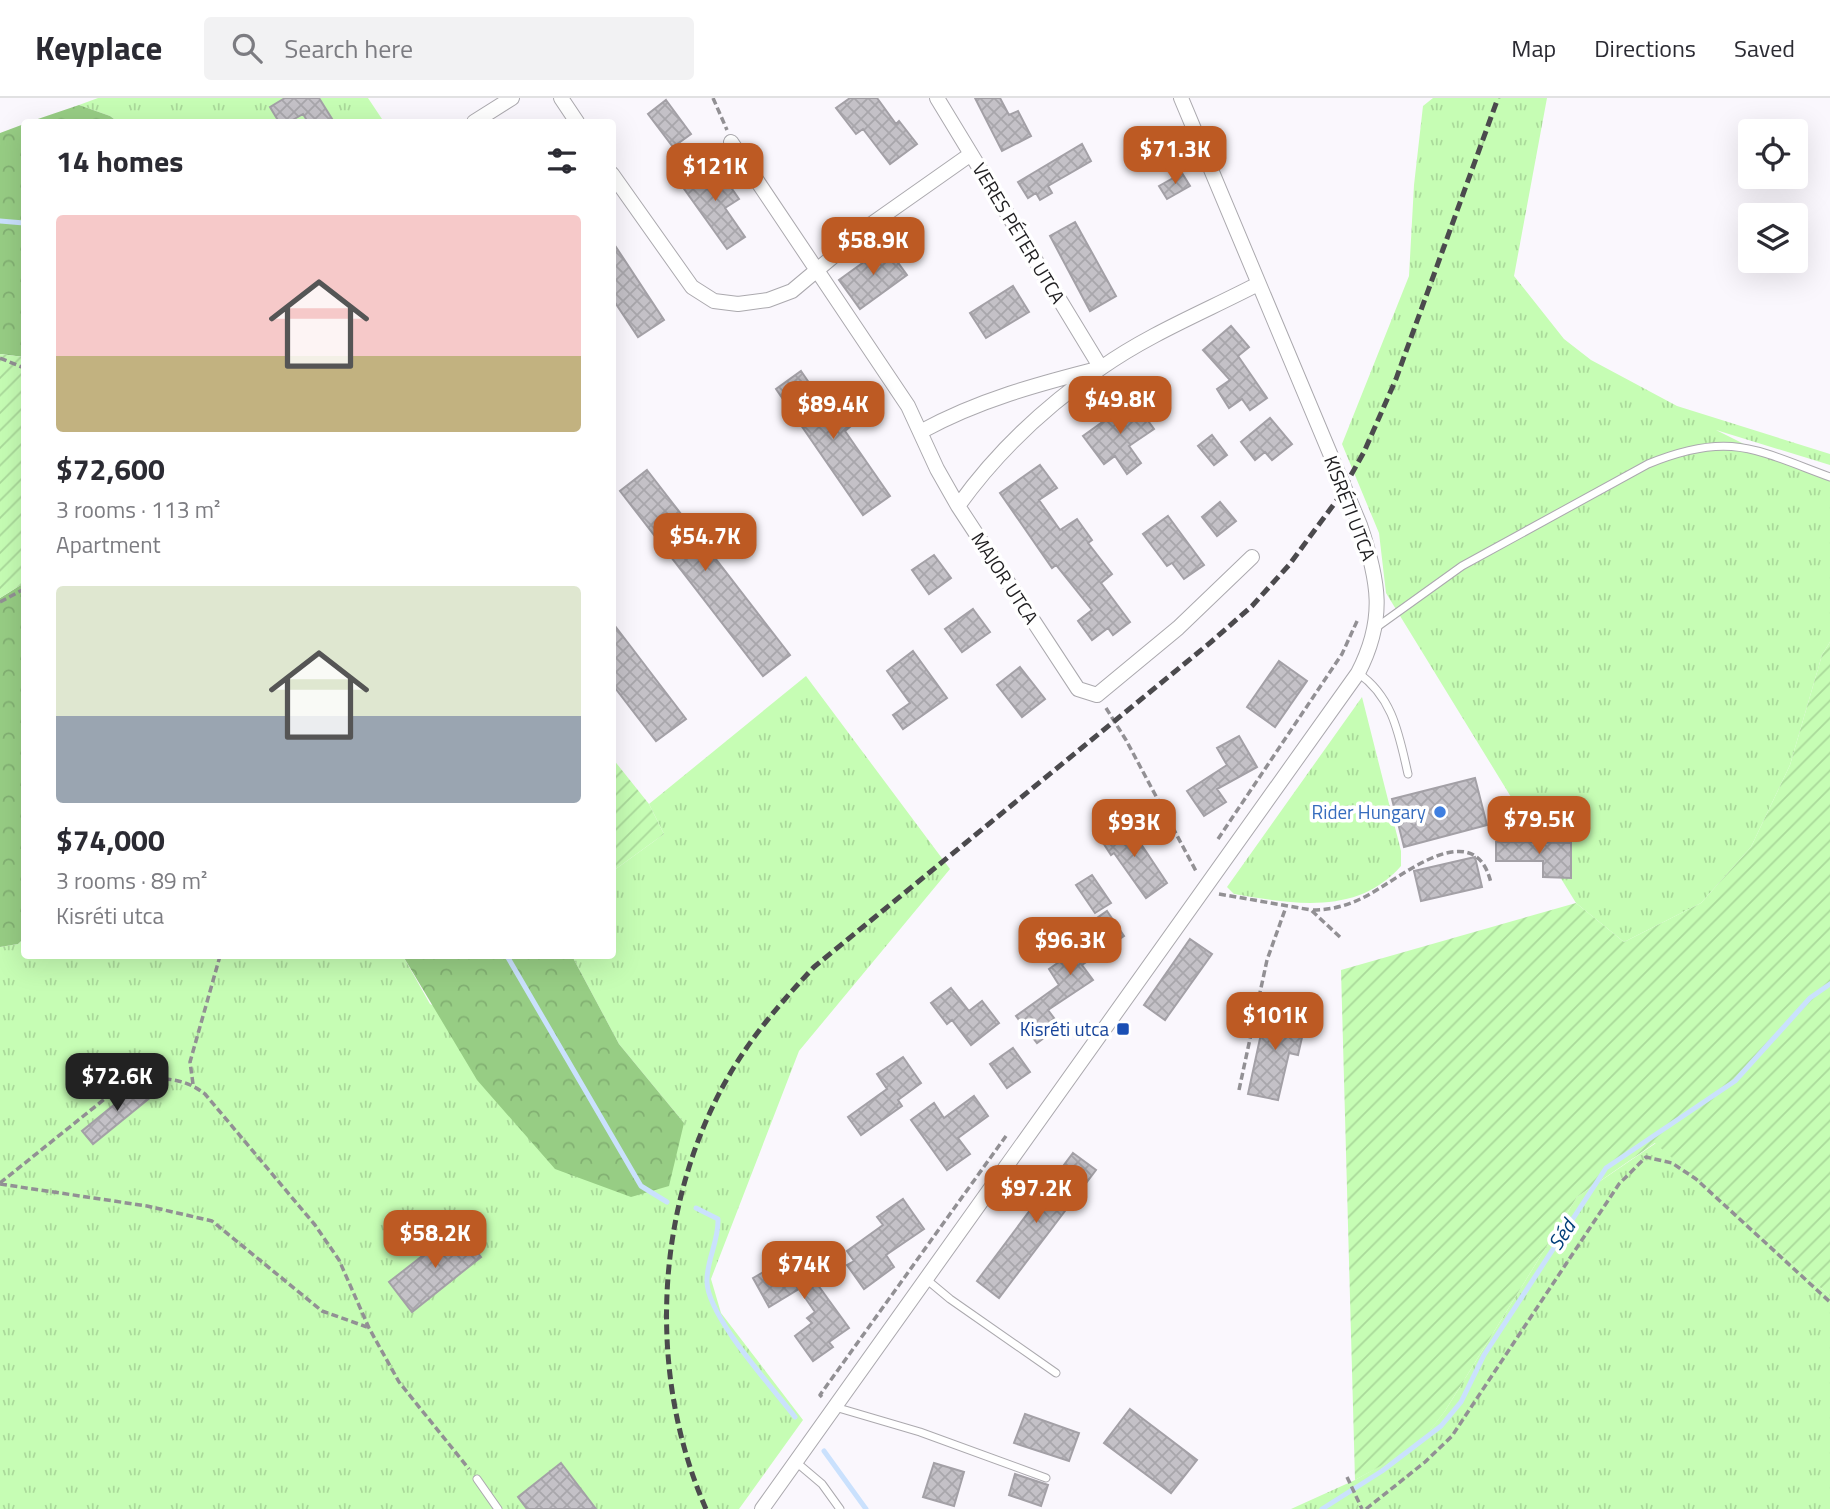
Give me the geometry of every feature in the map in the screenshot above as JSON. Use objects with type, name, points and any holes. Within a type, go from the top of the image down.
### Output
[{"type":"street","points":[[479,119],[512,98]]},
{"type":"street","points":[[561,98],[575,119]]},
{"type":"street","name":"VERES PÉTER UTCA","points":[[937,98],[1101,368]]},
{"type":"street","name":"KISRÉTI UTCA","points":[[762,1509],[1358,673],[1376,627],[1375,576],[1360,525],[1181,98]]},
{"type":"street","name":"MAJOR UTCA","points":[[731,142],[922,431],[937,469],[958,506],[1078,689],[1097,695]]},
{"type":"street","points":[[616,180],[692,287],[714,300],[738,304],[768,300],[792,291],[873,223],[971,154]]},
{"type":"street","points":[[958,506],[987,466],[1101,368],[1152,337],[1258,284]]},
{"type":"street","points":[[922,431],[996,396],[1101,368]]},
{"type":"street","points":[[1097,695],[1178,628],[1252,557]]},
{"type":"lane","points":[[1376,627],[1462,566],[1648,464],[1670,455],[1721,444],[1747,447],[1830,478]]},
{"type":"lane","points":[[1358,673],[1374,684],[1391,709],[1408,774]]},
{"type":"lane","points":[[926,1279],[950,1299],[1056,1373]]},
{"type":"lane","points":[[835,1407],[920,1432],[1046,1478]]},
{"type":"lane","points":[[796,1461],[822,1484],[841,1509]]},
{"type":"lane","points":[[477,1479],[498,1509]]},
{"type":"path","points":[[713,98],[731,142]]},
{"type":"path","points":[[0,358],[21,367]]},
{"type":"path","points":[[0,602],[21,591]]},
{"type":"path","points":[[1212,849],[1342,654],[1359,616]]},
{"type":"path","points":[[1097,695],[1138,764]]},
{"type":"path","points":[[1311,910],[1342,907],[1371,893],[1417,864],[1459,851],[1469,851],[1483,860],[1491,883]]},
{"type":"path","points":[[1188,883],[1204,860]]},
{"type":"path","points":[[1240,1090],[1267,960],[1286,906]]},
{"type":"path","points":[[193,1084],[190,1062],[219,959]]},
{"type":"path","points":[[0,1184],[122,1085],[146,1079],[193,1084],[205,1094],[316,1225],[339,1260],[369,1328],[399,1382],[477,1479]]},
{"type":"path","points":[[835,1407],[820,1395],[1012,1128]]},
{"type":"path","points":[[1347,1476],[1364,1509],[1425,1462],[1452,1436],[1619,1184],[1646,1157],[1672,1163],[1696,1179],[1830,1302]]},
{"type":"path","points":[[0,1184],[147,1206],[212,1221],[322,1311],[369,1328]]},
{"type":"green space","points":[[98,98],[368,98],[382,119],[114,119],[79,105]]},
{"type":"green space","points":[[1433,98],[1547,98],[1514,276],[1564,339],[1591,360],[1677,406],[1830,454],[1830,465],[1716,430],[1756,450],[1830,477],[1830,642],[1822,655],[1790,765],[1751,847],[1701,903],[1624,942],[1576,903],[1386,593],[1379,533],[1342,444],[1409,276],[1414,185],[1423,106]]},
{"type":"green space","points":[[79,105],[114,119],[38,119]]},
{"type":"green space","points":[[21,125],[21,357],[0,354],[0,133]]},
{"type":"green space","points":[[0,354],[21,357],[21,585],[0,598]]},
{"type":"green space","points":[[21,585],[21,941],[0,947],[0,598]]},
{"type":"green space","points":[[1830,642],[1830,1296],[1655,1143],[1577,1197],[1445,1411],[1419,1445],[1355,1480],[1341,970],[1576,903],[1624,942],[1701,903],[1751,847],[1790,765],[1822,655]]},
{"type":"green space","points":[[806,676],[950,869],[799,1051],[711,1279],[721,1313],[803,1420],[739,1509],[0,1509],[0,947],[21,941],[21,959],[405,959],[430,1004],[684,1123],[619,1044],[574,959],[616,959],[616,869],[664,834],[649,804]]},
{"type":"green space","points":[[1362,697],[1401,851],[1401,866],[1384,882],[1365,893],[1344,899],[1301,903],[1234,894],[1227,887]]},
{"type":"green space","points":[[616,763],[649,804],[664,834],[616,869]]},
{"type":"green space","points":[[405,959],[574,959],[619,1044],[684,1123],[669,1186],[631,1197],[555,1169],[477,1080]]},
{"type":"green space","points":[[1656,1143],[1830,1296],[1830,1509],[1291,1509],[1355,1480],[1419,1444],[1445,1411],[1577,1197]]},
{"type":"building","points":[[285,98],[319,98],[332,119],[306,119],[303,114],[294,119],[277,119],[270,107]]},
{"type":"building","points":[[850,98],[877,98],[896,124],[899,121],[917,144],[890,164],[863,129],[856,134],[836,108]]},
{"type":"building","points":[[975,98],[1000,98],[1009,115],[1018,111],[1031,136],[1002,151]]},
{"type":"building","points":[[666,100],[691,134],[673,147],[648,114]]},
{"type":"building","points":[[1082,144],[1091,161],[1048,186],[1052,193],[1040,200],[1036,193],[1028,198],[1018,182]]},
{"type":"building","points":[[714,163],[739,199],[725,208],[745,237],[727,249],[682,186]]},
{"type":"building","points":[[1182,173],[1190,186],[1167,199],[1159,186]]},
{"type":"building","points":[[1075,222],[1116,296],[1090,311],[1050,236]]},
{"type":"building","points":[[886,246],[907,275],[860,309],[839,280]]},
{"type":"building","points":[[616,247],[664,320],[638,337],[616,304]]},
{"type":"building","points":[[1013,286],[1029,312],[986,338],[970,313]]},
{"type":"building","points":[[1231,326],[1249,347],[1238,356],[1267,398],[1250,410],[1242,399],[1229,408],[1217,389],[1230,380],[1203,350]]},
{"type":"building","points":[[801,371],[814,390],[822,385],[851,426],[845,431],[890,496],[863,515],[776,389]]},
{"type":"building","points":[[1133,400],[1154,429],[1129,446],[1141,463],[1127,474],[1115,456],[1104,464],[1083,436]]},
{"type":"building","points":[[1270,418],[1292,444],[1272,460],[1265,452],[1255,460],[1241,442]]},
{"type":"building","points":[[1212,435],[1227,455],[1214,465],[1198,446]]},
{"type":"building","points":[[1040,465],[1057,488],[1039,500],[1060,530],[1077,519],[1092,540],[1088,543],[1112,574],[1101,583],[1130,622],[1113,635],[1108,628],[1092,640],[1078,621],[1092,610],[1056,565],[1052,568],[1000,493]]},
{"type":"building","points":[[647,470],[790,655],[763,676],[620,491]]},
{"type":"building","points":[[1220,502],[1236,521],[1217,536],[1202,517]]},
{"type":"building","points":[[1168,516],[1204,565],[1184,579],[1172,563],[1167,566],[1143,534]]},
{"type":"building","points":[[934,555],[951,578],[929,594],[912,570]]},
{"type":"building","points":[[973,609],[990,632],[962,652],[945,629]]},
{"type":"building","points":[[616,627],[686,719],[656,741],[616,689]]},
{"type":"building","points":[[913,651],[947,698],[903,729],[893,715],[910,703],[887,671]]},
{"type":"building","points":[[1279,661],[1307,681],[1275,727],[1247,707]]},
{"type":"building","points":[[1020,667],[1045,699],[1022,717],[997,685]]},
{"type":"building","points":[[1239,736],[1257,767],[1217,789],[1226,802],[1204,816],[1187,791],[1227,765],[1217,748]]},
{"type":"building","name":"Rider Hungary","points":[[1475,778],[1487,825],[1404,847],[1392,799]]},
{"type":"building","points":[[1125,820],[1167,883],[1146,898],[1100,838]]},
{"type":"building","points":[[1496,842],[1571,843],[1571,878],[1543,877],[1543,861],[1496,861]]},
{"type":"building","points":[[1475,857],[1482,887],[1421,901],[1414,871]]},
{"type":"building","points":[[1092,875],[1111,903],[1095,913],[1076,885]]},
{"type":"building","points":[[1107,911],[1124,936],[1082,965],[1093,980],[1048,1010],[1060,1026],[1037,1043],[1016,1016],[1059,985],[1049,969],[1092,939],[1084,927]]},
{"type":"building","points":[[1190,939],[1212,954],[1165,1020],[1144,1005]]},
{"type":"building","points":[[951,988],[969,1011],[982,1001],[999,1023],[971,1045],[952,1020],[947,1024],[931,1003]]},
{"type":"building","points":[[1267,1006],[1299,1013],[1295,1031],[1303,1033],[1298,1055],[1289,1053],[1278,1100],[1248,1094]]},
{"type":"building","points":[[1013,1048],[1030,1072],[1007,1088],[990,1064]]},
{"type":"building","points":[[903,1057],[921,1083],[898,1100],[902,1106],[861,1135],[848,1117],[887,1089],[877,1074]]},
{"type":"building","points":[[141,1083],[152,1096],[93,1144],[82,1131]]},
{"type":"building","points":[[974,1096],[988,1116],[958,1138],[970,1154],[947,1170],[911,1120],[934,1103],[944,1118]]},
{"type":"building","points":[[1073,1153],[1096,1170],[999,1298],[977,1281]]},
{"type":"building","points":[[903,1199],[924,1229],[886,1255],[894,1267],[864,1289],[847,1265],[854,1261],[847,1251],[883,1225],[877,1217]]},
{"type":"building","points":[[458,1228],[481,1257],[412,1312],[389,1282]]},
{"type":"building","points":[[801,1250],[820,1277],[815,1281],[849,1328],[829,1342],[833,1347],[813,1361],[795,1336],[812,1323],[807,1318],[815,1312],[799,1289],[769,1307],[753,1278]]},
{"type":"building","points":[[1130,1409],[1197,1460],[1171,1493],[1104,1443]]},
{"type":"building","points":[[1025,1414],[1079,1433],[1069,1461],[1014,1443]]},
{"type":"building","points":[[561,1463],[596,1509],[527,1509],[518,1497]]},
{"type":"building","points":[[934,1463],[964,1472],[954,1506],[923,1497]]},
{"type":"building","points":[[1015,1474],[1048,1485],[1041,1506],[1009,1495]]},
{"type":"waterway","points":[[0,221],[21,223]]},
{"type":"waterway","points":[[509,959],[641,1186],[667,1202]]},
{"type":"waterway","name":"Séd","points":[[1322,1509],[1382,1471],[1441,1426],[1461,1402],[1484,1355],[1606,1168],[1735,1081],[1810,998],[1830,984]]},
{"type":"waterway","points":[[696,1208],[718,1219],[707,1282],[718,1314],[743,1351],[795,1417]]},
{"type":"waterway","points":[[824,1451],[866,1509]]},
{"type":"railway","points":[[706,1509],[686,1455],[674,1400],[667,1342],[668,1285],[674,1227],[688,1171],[708,1118],[734,1067],[771,1015],[814,967],[1211,642],[1252,606],[1289,565],[1337,500],[1364,452],[1396,379],[1498,98]]},
{"type":"place","name":"Rider Hungary","points":[[1440,812]]},
{"type":"place","name":"Kisréti utca","points":[[1123,1029]]}]
